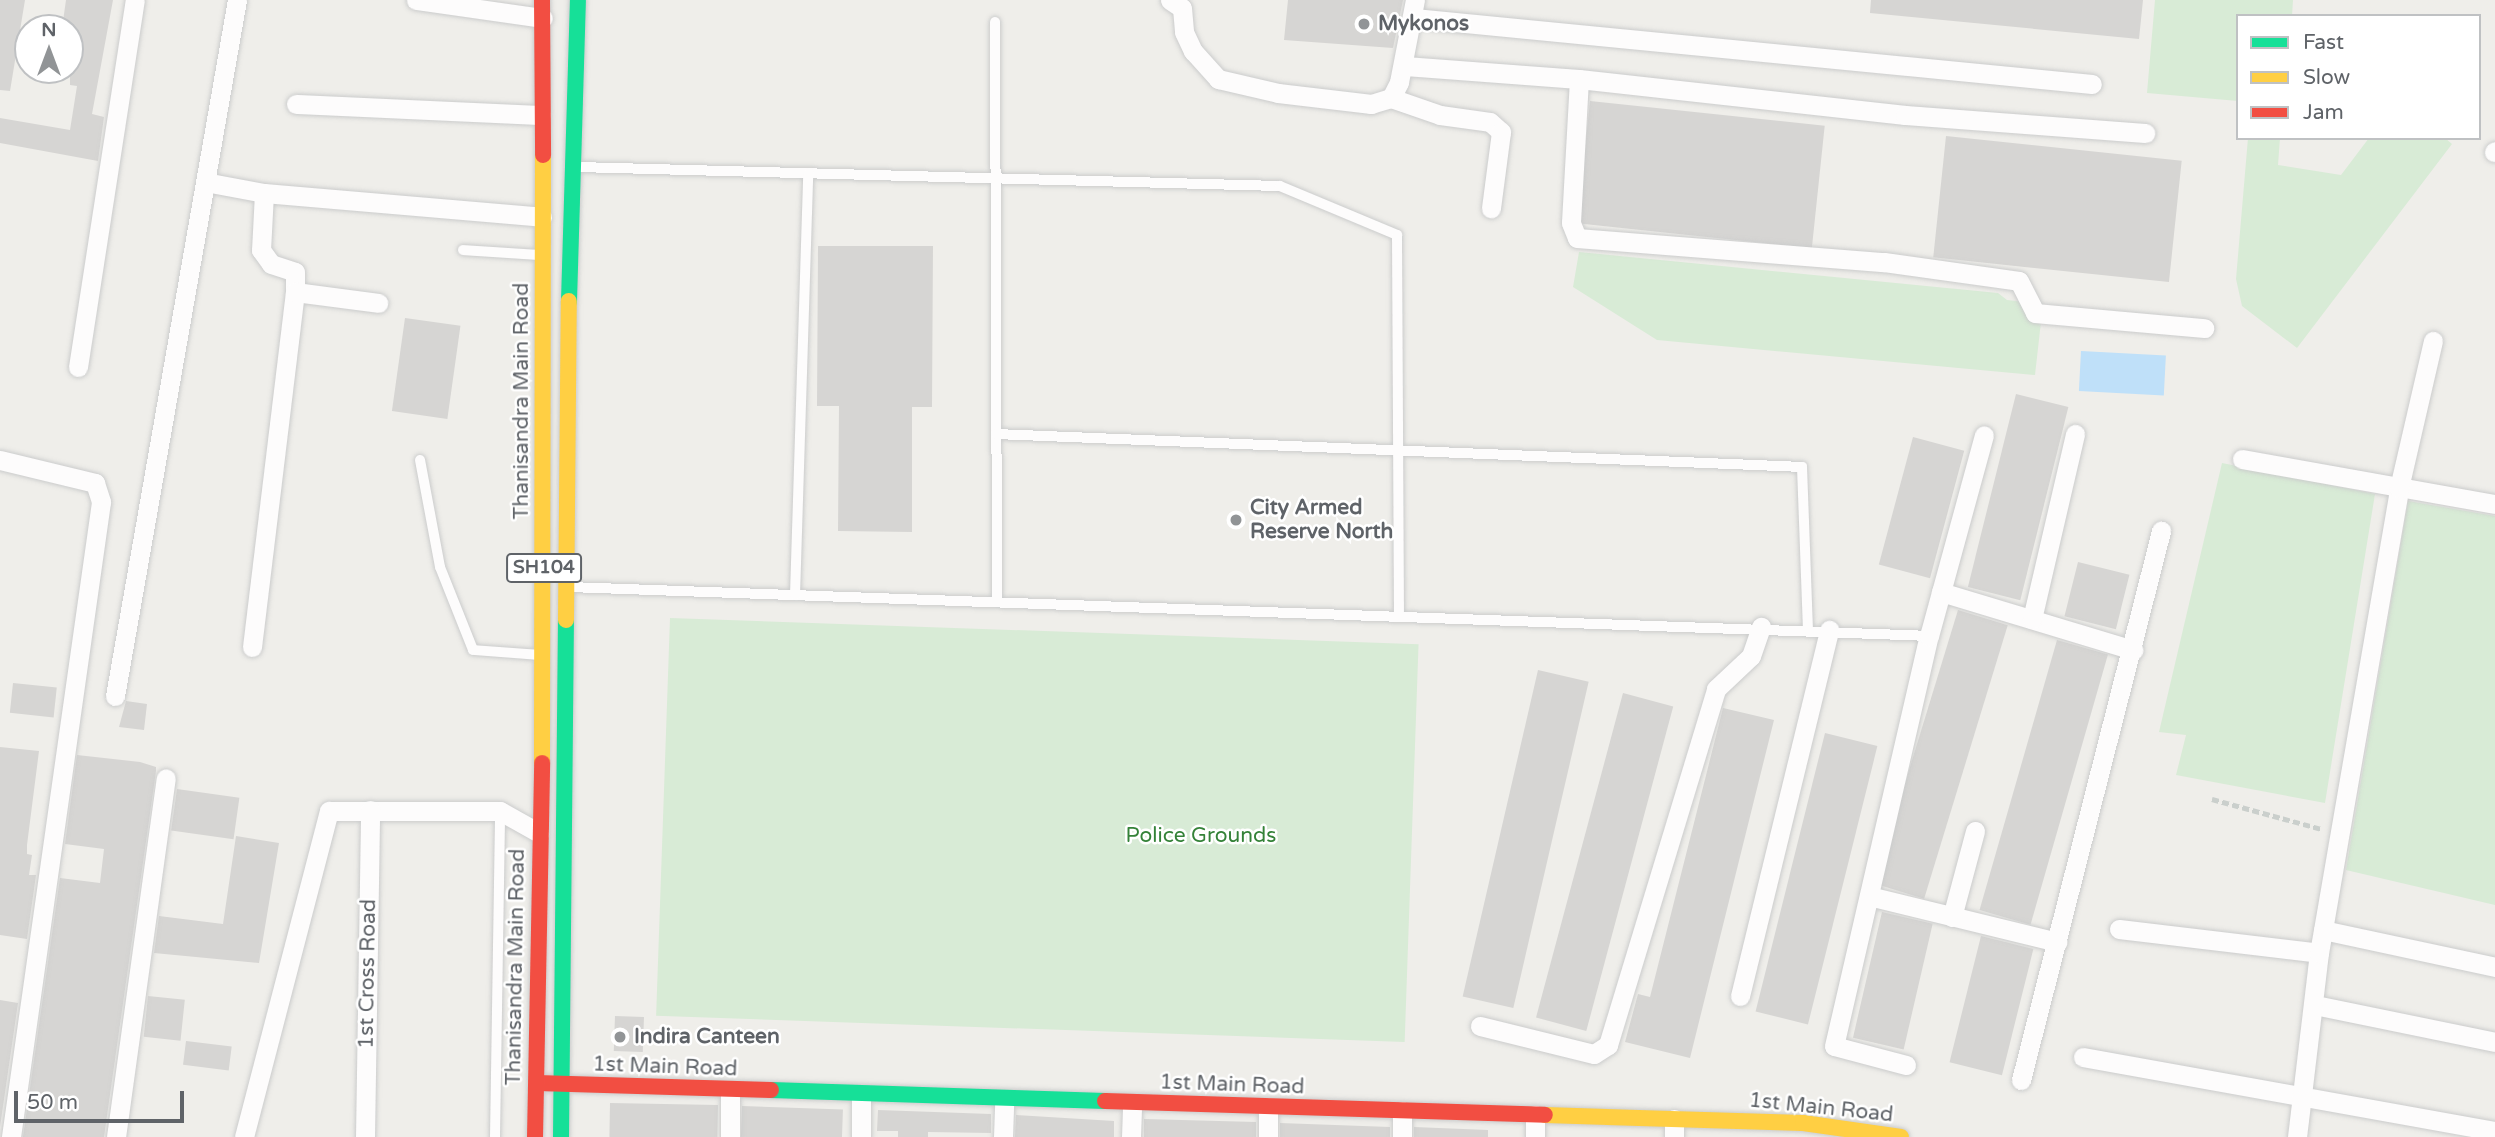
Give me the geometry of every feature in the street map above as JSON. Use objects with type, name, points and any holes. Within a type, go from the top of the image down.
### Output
[{"type":"main road","name":"SH104","points":[[561,1137],[573,167],[578,0]]},
{"type":"main road","name":"Thanisandra Main Road","points":[[535,1137],[545,587],[541,115],[543,9]]},
{"type":"main road","name":"1st Main Road","points":[[536,1083],[1535,1115],[1674,1128],[1803,1130],[1901,1137]]},
{"type":"street","points":[[78,367],[135,0]]},
{"type":"street","points":[[115,696],[237,0]]},
{"type":"street","points":[[416,0],[543,9]]},
{"type":"street","points":[[1170,0],[1182,8],[1184,32],[1193,51],[1218,79],[1278,93],[1371,104],[1391,97],[1440,115],[1490,122],[1501,132],[1491,208]]},
{"type":"street","points":[[1391,97],[1405,66],[1415,9],[2092,84]]},
{"type":"street","points":[[1405,66],[1578,79],[1905,115],[2145,133]]},
{"type":"street","points":[[1578,79],[1571,223],[1577,239],[1884,262],[2019,281],[2035,313],[2204,328]]},
{"type":"street","points":[[296,104],[541,115]]},
{"type":"street","points":[[205,182],[264,193],[542,217]]},
{"type":"street","points":[[252,647],[295,292],[295,272],[271,264],[261,250],[264,193]]},
{"type":"street","points":[[295,292],[378,303]]},
{"type":"street","points":[[2297,1137],[2300,1095],[2315,1005],[2319,953],[2343,834],[2399,488],[2433,341]]},
{"type":"street","points":[[1906,1065],[1834,1046],[1929,636],[1984,435]]},
{"type":"street","points":[[2032,620],[2075,435]]},
{"type":"street","points":[[2242,459],[2495,504]]},
{"type":"street","points":[[0,460],[95,483],[101,502],[11,1137]]},
{"type":"street","points":[[2021,1080],[2133,650],[2161,531]]},
{"type":"street","points":[[1941,592],[2133,650]]},
{"type":"street","points":[[1480,1026],[1594,1054],[1608,1045],[1716,689],[1751,656],[1761,627]]},
{"type":"street","points":[[1740,996],[1829,630]]},
{"type":"street","points":[[116,1137],[166,778]]},
{"type":"street","points":[[244,1137],[329,810],[500,811],[539,833]]},
{"type":"street","name":"1st Cross Road","points":[[365,1137],[370,810]]},
{"type":"street","points":[[1952,917],[1975,831]]},
{"type":"street","points":[[1868,896],[2057,942]]},
{"type":"street","points":[[2119,929],[2319,953]]},
{"type":"street","points":[[2323,930],[2495,967]]},
{"type":"street","points":[[2315,1005],[2495,1042]]},
{"type":"street","points":[[2083,1057],[2495,1131]]},
{"type":"street","points":[[730,1090],[730,1137]]},
{"type":"street","points":[[861,1094],[861,1137]]},
{"type":"street","points":[[1003,1137],[1004,1099]]},
{"type":"street","points":[[1131,1137],[1132,1102]]},
{"type":"street","points":[[1268,1107],[1268,1137]]},
{"type":"street","points":[[1402,1111],[1402,1137]]},
{"type":"street","points":[[1535,1115],[1535,1137]]},
{"type":"lane","points":[[995,22],[997,601]]},
{"type":"lane","points":[[573,167],[1280,187],[1397,235],[1399,615]]},
{"type":"lane","points":[[795,595],[808,173]]},
{"type":"lane","points":[[463,250],[542,256]]},
{"type":"lane","points":[[996,434],[1802,467],[1808,628]]},
{"type":"lane","points":[[421,460],[440,568],[473,650],[543,656]]},
{"type":"lane","points":[[545,587],[1808,628],[1929,636]]},
{"type":"lane","points":[[495,1137],[500,811]]},
{"type":"path","points":[[2213,799],[2343,834]]},
{"type":"green space","points":[[2155,0],[2293,0],[2292,14],[2236,14],[2236,101],[2147,93]]},
{"type":"green space","points":[[2248,140],[2280,140],[2278,165],[2341,175],[2367,140],[2447,140],[2452,144],[2297,348],[2242,306],[2236,279]]},
{"type":"green space","points":[[1579,252],[1998,293],[2007,300],[2043,304],[2035,375],[1657,340],[1573,287]]},
{"type":"green space","points":[[2222,463],[2375,494],[2325,803],[2176,775],[2186,735],[2159,732]]},
{"type":"green space","points":[[2408,501],[2495,516],[2495,905],[2346,870]]},
{"type":"green space","name":"Police Grounds","points":[[670,618],[1419,644],[1405,1042],[656,1016]]},
{"type":"water","points":[[2081,351],[2166,355],[2164,395],[2079,391]]},
{"type":"building","points":[[0,0],[25,0],[23,14],[14,14],[14,67],[10,91],[0,90]]},
{"type":"building","points":[[66,0],[113,0],[92,114],[104,117],[98,161],[0,143],[0,118],[70,130],[77,86],[70,84],[84,84],[84,14],[64,14]]},
{"type":"building","name":"Mykonos","points":[[1288,0],[1403,0],[1393,48],[1284,40]]},
{"type":"building","points":[[1871,0],[2143,0],[2139,39],[1870,13]]},
{"type":"building","points":[[1590,101],[1825,126],[1812,248],[1577,223]]},
{"type":"building","points":[[1946,136],[2182,161],[2169,282],[1933,257]]},
{"type":"building","points":[[818,246],[933,246],[932,407],[912,407],[912,532],[838,531],[839,406],[817,406]]},
{"type":"building","points":[[405,318],[460,326],[447,419],[392,411]]},
{"type":"building","points":[[2016,394],[2068,407],[2020,600],[1968,587]]},
{"type":"building","points":[[1913,437],[1964,451],[1930,578],[1879,565]]},
{"type":"building","points":[[2078,562],[2129,575],[2116,629],[2064,616]]},
{"type":"building","points":[[1958,610],[2008,625],[1924,899],[1874,884]]},
{"type":"building","points":[[2057,640],[2108,655],[2030,925],[1980,910]]},
{"type":"building","points":[[1538,670],[1589,682],[1513,1008],[1463,996]]},
{"type":"building","points":[[13,683],[57,688],[54,717],[10,713]]},
{"type":"building","points":[[1623,693],[1673,706],[1586,1031],[1536,1018]]},
{"type":"building","points":[[126,701],[147,704],[144,730],[119,727]]},
{"type":"building","points":[[1723,708],[1774,720],[1690,1058],[1625,1042],[1638,994],[1650,997]]},
{"type":"building","points":[[1825,733],[1877,746],[1808,1025],[1756,1011]]},
{"type":"building","points":[[0,747],[39,751],[27,845],[27,854],[32,855],[29,875],[36,875],[27,939],[0,935]]},
{"type":"building","points":[[77,755],[140,762],[156,767],[156,771],[104,1137],[23,1137],[60,878],[100,883],[104,849],[65,844]]},
{"type":"building","points":[[177,789],[239,798],[234,839],[171,831]]},
{"type":"building","points":[[236,836],[279,843],[259,963],[154,953],[159,916],[223,924]]},
{"type":"building","points":[[1882,912],[1933,924],[1904,1049],[1853,1038]]},
{"type":"building","points":[[1981,936],[2033,949],[2002,1075],[1950,1062]]},
{"type":"building","points":[[148,996],[185,1000],[181,1041],[144,1037]]},
{"type":"building","points":[[0,1000],[18,1003],[0,1127]]},
{"type":"building","points":[[615,1016],[644,1017],[643,1052],[614,1051]]},
{"type":"building","points":[[186,1041],[232,1047],[229,1070],[183,1065]]},
{"type":"building","points":[[610,1103],[718,1105],[717,1137],[609,1137]]},
{"type":"building","points":[[742,1106],[843,1110],[842,1137],[741,1137]]},
{"type":"building","points":[[878,1110],[991,1114],[991,1133],[928,1132],[928,1137],[898,1137],[898,1131],[877,1131]]},
{"type":"building","points":[[1016,1115],[1114,1121],[1114,1137],[1015,1137]]},
{"type":"building","points":[[1144,1119],[1256,1122],[1256,1137],[1144,1137]]},
{"type":"building","points":[[1280,1123],[1390,1127],[1390,1137],[1280,1137]]},
{"type":"building","points":[[1414,1127],[1488,1130],[1488,1137],[1414,1137]]},
{"type":"traffic: fast","points":[[569,301],[578,0]]},
{"type":"traffic: fast","points":[[561,1137],[566,620]]},
{"type":"traffic: fast","points":[[771,1090],[1105,1101]]},
{"type":"traffic: slow","points":[[542,763],[543,155]]},
{"type":"traffic: slow","points":[[566,620],[569,301]]},
{"type":"traffic: slow","points":[[1545,1115],[1803,1123],[1901,1137]]},
{"type":"traffic: jam","points":[[542,0],[543,155]]},
{"type":"traffic: jam","points":[[535,1137],[542,763]]},
{"type":"traffic: jam","points":[[537,1083],[771,1090]]},
{"type":"traffic: jam","points":[[1105,1101],[1545,1115]]},
{"type":"place","name":"Mykonos","points":[[1364,24]]},
{"type":"place","name":"City Armed Reserve North","points":[[1236,520]]},
{"type":"place","name":"Indira Canteen","points":[[620,1037]]}]
